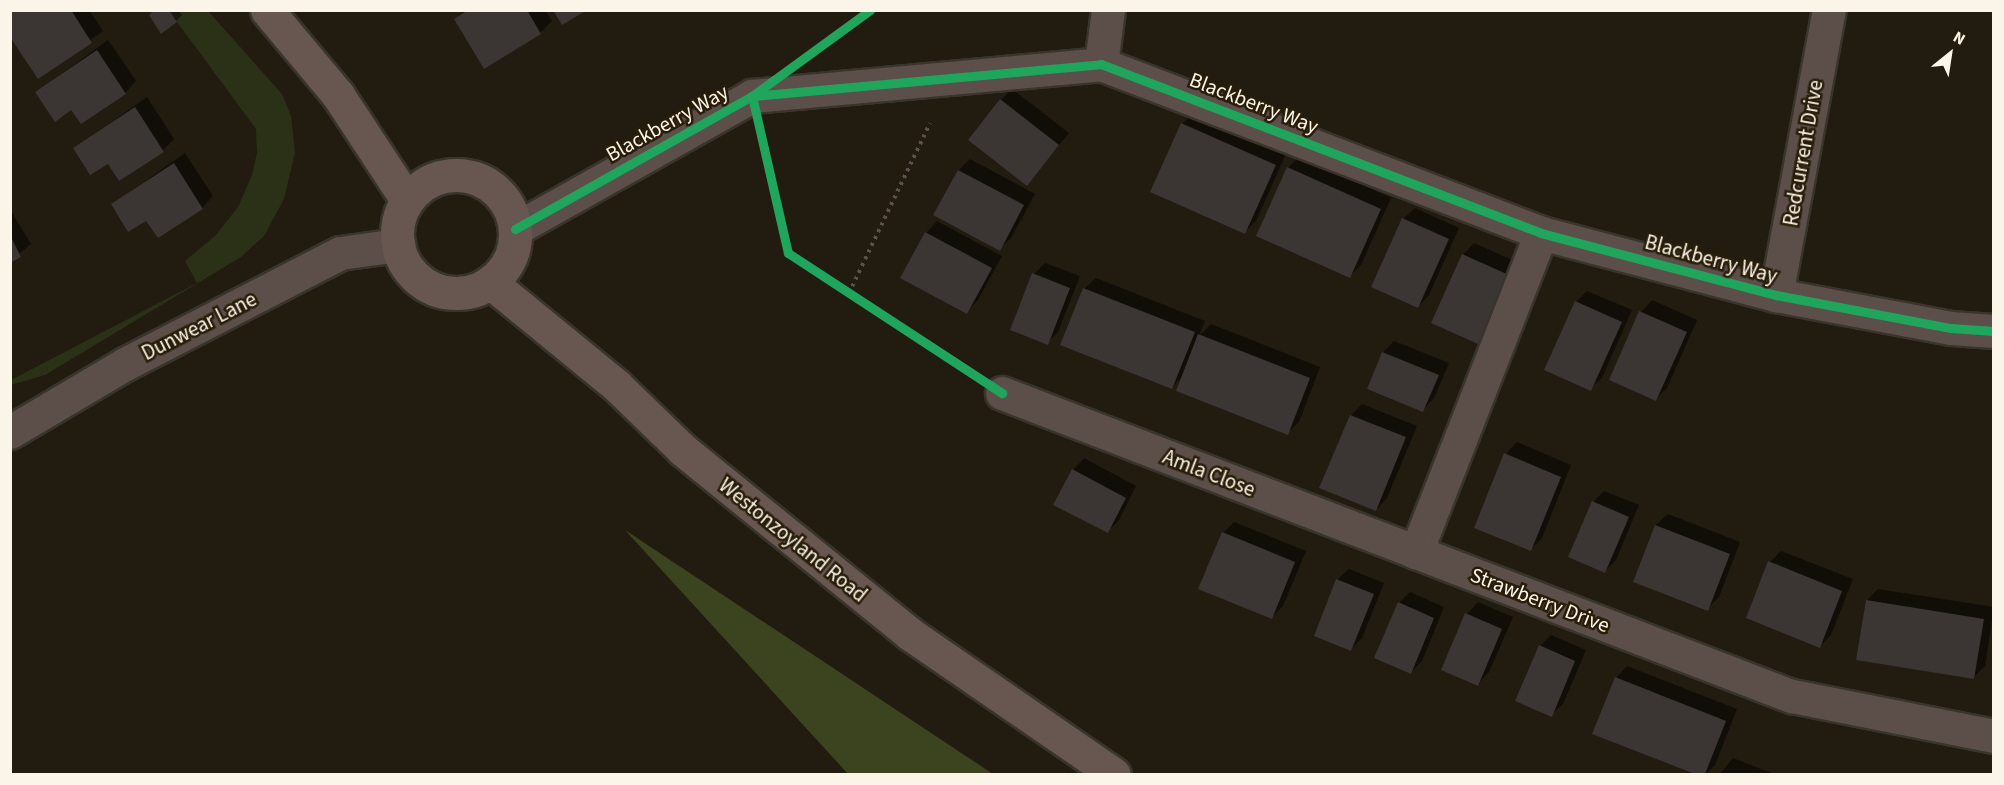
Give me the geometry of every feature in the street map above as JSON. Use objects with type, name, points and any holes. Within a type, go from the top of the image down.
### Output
[{"type":"main road","points":[[267,10],[338,95],[407,200]]},
{"type":"main road","points":[[471,177],[502,196],[515,229],[513,249],[505,268],[490,282],[473,291],[454,293],[435,289],[417,279],[405,264],[398,245],[398,222],[407,200],[436,178],[471,177]]},
{"type":"main road","name":"Westonzoyland Road","points":[[490,282],[617,386],[683,450],[910,634],[1114,774]]},
{"type":"street","points":[[1101,64],[1108,10]]},
{"type":"street","name":"Redcurrent Drive","points":[[1776,295],[1829,10]]},
{"type":"street","name":"Blackberry Way","points":[[515,229],[752,96],[1101,64],[1541,233],[1776,295],[1952,328],[1994,331]]},
{"type":"street","points":[[1416,552],[1541,233]]},
{"type":"street","name":"Dunwear Lane","points":[[10,432],[125,364],[340,253],[398,245]]},
{"type":"street","name":"Amla Close","points":[[1002,393],[1416,552]]},
{"type":"street","name":"Strawberry Drive","points":[[1416,552],[1792,696],[1994,736]]},
{"type":"path","points":[[858,299],[844,290],[928,125],[977,75]]},
{"type":"green space","points":[[169,11],[208,11],[282,94],[291,116],[295,153],[284,199],[264,236],[241,257],[45,375],[11,385],[11,380],[197,283],[185,261],[216,235],[238,207],[252,175],[257,153],[256,129]]},
{"type":"green space","points":[[625,530],[993,774],[848,774]]},
{"type":"building","points":[[10,10],[71,10],[92,43],[38,79],[10,37]]},
{"type":"building","points":[[154,10],[169,10],[177,22],[161,34],[149,15]]},
{"type":"building","points":[[468,10],[527,10],[541,34],[484,69],[454,19]]},
{"type":"building","points":[[553,10],[587,10],[562,25]]},
{"type":"building","points":[[97,50],[126,94],[81,124],[71,110],[55,122],[35,92]]},
{"type":"building","points":[[1000,99],[1059,145],[1027,186],[968,140]]},
{"type":"building","points":[[135,107],[164,152],[119,181],[108,164],[90,175],[73,148]]},
{"type":"building","points":[[1181,123],[1276,165],[1245,234],[1150,192]]},
{"type":"building","points":[[174,163],[203,209],[158,238],[146,221],[128,232],[111,204]]},
{"type":"building","points":[[1287,167],[1381,209],[1350,278],[1256,236]]},
{"type":"building","points":[[958,170],[1024,205],[1000,251],[933,215]]},
{"type":"building","points":[[1402,218],[1449,239],[1418,308],[1371,287]]},
{"type":"building","points":[[925,232],[992,268],[967,314],[900,278]]},
{"type":"building","points":[[10,235],[21,257],[10,263]]},
{"type":"building","points":[[1462,254],[1509,275],[1478,344],[1431,323]]},
{"type":"building","points":[[1032,273],[1070,288],[1048,345],[1010,330]]},
{"type":"building","points":[[1083,288],[1195,332],[1172,389],[1060,345]]},
{"type":"building","points":[[1575,301],[1622,322],[1591,391],[1544,370]]},
{"type":"building","points":[[1639,311],[1687,332],[1656,401],[1609,380]]},
{"type":"building","points":[[1198,334],[1310,378],[1288,435],[1176,391]]},
{"type":"building","points":[[1382,352],[1439,375],[1423,412],[1367,389]]},
{"type":"building","points":[[1350,415],[1406,437],[1376,511],[1319,488]]},
{"type":"building","points":[[1504,453],[1561,477],[1531,551],[1474,528]]},
{"type":"building","points":[[1072,469],[1126,498],[1108,533],[1053,505]]},
{"type":"building","points":[[1592,501],[1629,517],[1605,573],[1568,557]]},
{"type":"building","points":[[1655,525],[1730,554],[1708,611],[1633,582]]},
{"type":"building","points":[[1222,532],[1295,562],[1272,619],[1198,589]]},
{"type":"building","points":[[1768,561],[1842,591],[1820,648],[1746,618]]},
{"type":"building","points":[[1336,579],[1374,594],[1351,651],[1314,636]]},
{"type":"building","points":[[1866,600],[1984,619],[1974,679],[1856,660]]},
{"type":"building","points":[[1398,602],[1434,618],[1411,674],[1374,658]]},
{"type":"building","points":[[1465,613],[1502,629],[1478,686],[1441,670]]},
{"type":"building","points":[[1539,645],[1575,661],[1552,717],[1515,701]]},
{"type":"building","points":[[1615,677],[1726,721],[1705,774],[1695,774],[1592,734]]},
{"type":"cycle path","points":[[870,10],[752,96],[788,253],[1002,393]]},
{"type":"cycle path","points":[[515,229],[752,96],[1101,64],[1541,233],[1776,295],[1951,328],[1994,331]]}]
